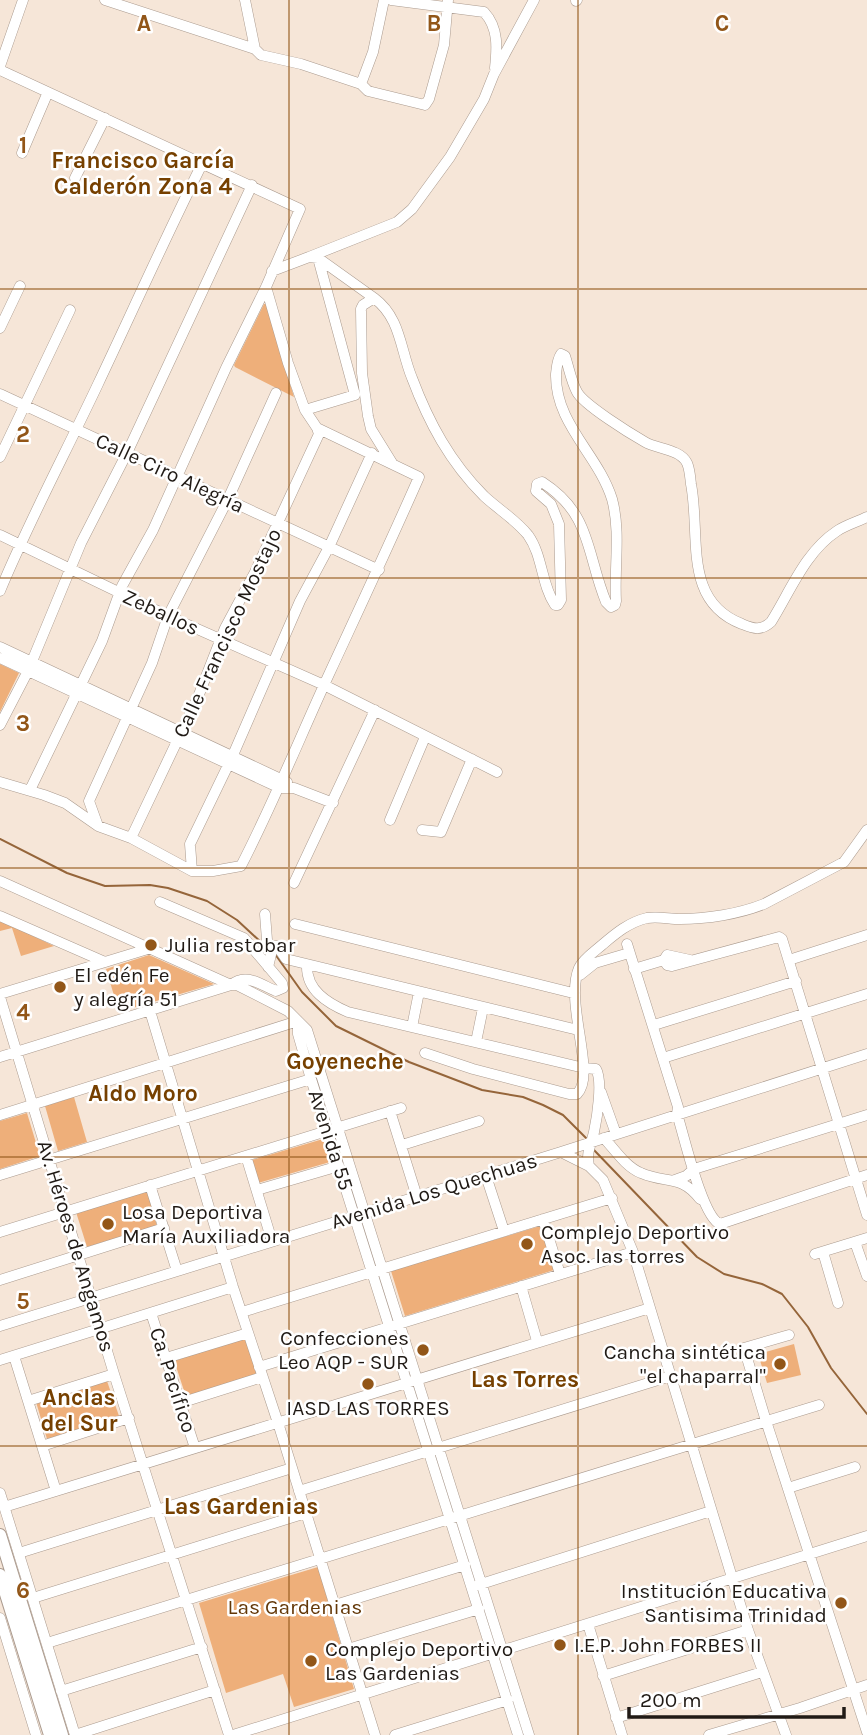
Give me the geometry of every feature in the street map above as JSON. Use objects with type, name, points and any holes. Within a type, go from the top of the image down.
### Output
[{"type":"main road","points":[[0,1535],[62,1735]]},
{"type":"main road","points":[[0,1575],[50,1735]]},
{"type":"street","points":[[23,0],[0,68],[300,208],[153,530],[120,592],[102,641],[30,790]]},
{"type":"street","points":[[105,0],[256,49]]},
{"type":"street","points":[[245,0],[256,49],[261,55],[301,64],[360,84],[368,91],[425,105],[429,99],[443,45],[448,4]]},
{"type":"street","points":[[360,84],[373,52],[384,0]]},
{"type":"street","points":[[391,0],[448,4],[484,12],[496,37],[494,74]]},
{"type":"street","points":[[272,271],[313,258],[397,222],[412,209],[450,157],[484,99],[494,74],[534,0]]},
{"type":"street","points":[[22,153],[48,92]]},
{"type":"street","points":[[75,178],[105,118]]},
{"type":"street","points":[[0,592],[19,544],[203,162]]},
{"type":"street","points":[[0,725],[53,612],[69,568],[127,453],[252,186]]},
{"type":"street","points":[[313,258],[384,305],[395,321],[412,379],[444,448],[467,477],[522,528],[531,540],[555,605],[561,600],[560,530],[551,504],[536,491],[537,484],[542,482],[562,498],[579,518],[606,602],[611,607],[616,601],[617,545],[613,506],[604,481],[564,415],[556,383],[557,359],[561,354],[565,356],[577,392],[586,403],[645,442],[678,454],[684,459],[689,469],[693,494],[699,575],[710,600],[730,619],[756,629],[766,627],[795,579],[822,545],[839,530],[867,517]]},
{"type":"street","points":[[305,410],[355,395],[313,258]]},
{"type":"street","points":[[0,328],[20,286]]},
{"type":"street","points":[[0,782],[65,803],[98,826],[131,838],[192,871],[213,871],[241,866],[282,784],[419,477],[317,428],[305,410],[288,363],[266,287]]},
{"type":"street","points":[[374,298],[363,304],[361,309],[362,373],[371,429],[392,463]]},
{"type":"street","points":[[0,457],[70,310]]},
{"type":"street","points":[[98,826],[89,801],[152,663],[168,616],[228,499],[276,393]]},
{"type":"street","name":"Calle Ciro Alegría","points":[[0,394],[379,570]]},
{"type":"street","name":"Calle Francisco Mostajo","points":[[131,838],[180,736],[220,639],[278,524],[319,434],[317,428]]},
{"type":"street","points":[[192,871],[190,844],[230,760],[272,661],[372,453]]},
{"type":"street","name":"Zeballos","points":[[0,535],[168,616],[324,685],[497,772]]},
{"type":"street","points":[[0,647],[29,666],[79,690],[282,784],[333,803]]},
{"type":"street","points":[[0,658],[29,666]]},
{"type":"street","points":[[294,883],[375,710]]},
{"type":"street","points":[[390,820],[425,737]]},
{"type":"street","points":[[422,830],[440,832],[472,759]]},
{"type":"street","points":[[425,1053],[473,1069],[574,1095],[582,1088],[584,1068],[573,993],[580,967],[588,957],[635,922],[649,918],[702,917],[752,909],[764,904],[844,862],[867,831]]},
{"type":"street","points":[[0,881],[231,985]]},
{"type":"street","points":[[160,902],[244,938],[282,983],[283,988],[276,991],[246,979],[235,981],[231,985]]},
{"type":"street","points":[[265,914],[267,940],[271,949],[268,967]]},
{"type":"street","points":[[0,916],[105,962]]},
{"type":"street","points":[[295,925],[573,993]]},
{"type":"street","points":[[789,960],[867,935]]},
{"type":"street","points":[[634,969],[664,960],[665,956],[694,960],[779,937],[782,939],[867,1215]]},
{"type":"street","points":[[271,949],[277,946],[286,959],[307,965],[578,1030]]},
{"type":"street","points":[[0,996],[151,948]]},
{"type":"street","points":[[577,977],[589,966],[628,948],[646,1010],[654,1025],[705,1206]]},
{"type":"street","points":[[307,965],[306,976],[309,983],[334,1005],[348,1012],[596,1069],[600,1079],[594,1133],[589,1143],[587,1158],[589,1166]]},
{"type":"street","points":[[654,1025],[796,981]]},
{"type":"street","points":[[0,1057],[231,985],[237,985],[288,1010],[298,1021],[0,1115]]},
{"type":"street","points":[[412,1027],[419,992]]},
{"type":"street","points":[[663,1058],[867,994]]},
{"type":"street","name":"Av. Héroes de Angamos","points":[[0,996],[114,1374],[231,1735]]},
{"type":"street","points":[[476,1042],[483,1008]]},
{"type":"street","points":[[150,1011],[233,1287],[375,1735]]},
{"type":"street","name":"Avenida 55","points":[[298,1021],[298,1034],[311,1079],[333,1129],[339,1166],[359,1214]]},
{"type":"street","name":"Avenida 55","points":[[298,1021],[307,1030],[359,1214],[498,1653],[528,1735]]},
{"type":"street","name":"Avenida Los Quechuas","points":[[0,1326],[486,1176],[867,1054]]},
{"type":"street","points":[[0,1175],[311,1079]]},
{"type":"street","points":[[599,1087],[616,1134]]},
{"type":"street","points":[[0,1232],[396,1109],[402,1144],[417,1196]]},
{"type":"street","points":[[675,1180],[686,1177],[694,1169],[867,1115]]},
{"type":"street","points":[[402,1144],[479,1121]]},
{"type":"street","points":[[604,1138],[626,1163],[640,1173],[687,1184],[715,1222],[720,1224],[867,1175]]},
{"type":"street","points":[[561,1152],[589,1166],[603,1180],[633,1252],[748,1630],[786,1735]]},
{"type":"street","points":[[246,1156],[272,1241]]},
{"type":"street","points":[[257,1190],[339,1166]]},
{"type":"street","points":[[486,1176],[504,1231]]},
{"type":"street","points":[[150,1185],[177,1270]]},
{"type":"street","points":[[242,1312],[612,1198]]},
{"type":"street","points":[[543,1219],[560,1274]]},
{"type":"street","points":[[0,1280],[164,1228]]},
{"type":"street","points":[[838,1303],[819,1253],[867,1238]]},
{"type":"street","points":[[855,1241],[867,1276]]},
{"type":"street","points":[[180,1403],[394,1325],[633,1252]]},
{"type":"street","points":[[521,1286],[537,1341]]},
{"type":"street","points":[[0,1360],[233,1287]]},
{"type":"street","points":[[4,1507],[650,1308]]},
{"type":"street","name":"Ca. Pacífico","points":[[151,1313],[195,1448]]},
{"type":"street","points":[[166,1358],[248,1333]]},
{"type":"street","points":[[789,1335],[744,1348],[867,1732]]},
{"type":"street","points":[[14,1356],[56,1491]]},
{"type":"street","points":[[28,1401],[114,1374]]},
{"type":"street","points":[[299,1491],[671,1376]]},
{"type":"street","points":[[47,1643],[819,1405]]},
{"type":"street","points":[[42,1446],[129,1418]]},
{"type":"street","points":[[788,1488],[855,1467]]},
{"type":"street","points":[[19,1553],[292,1468]]},
{"type":"street","points":[[0,1493],[75,1735],[215,1690]]},
{"type":"street","points":[[477,1585],[711,1511]]},
{"type":"street","points":[[33,1598],[306,1513]]},
{"type":"street","name":"Avenida 55","points":[[455,1517],[465,1565],[477,1585],[479,1609],[498,1653],[518,1735]]},
{"type":"street","points":[[231,1735],[867,1536]]},
{"type":"street","points":[[335,1605],[465,1565]]},
{"type":"street","points":[[348,1649],[479,1609]]},
{"type":"street","points":[[0,1618],[36,1735]]},
{"type":"street","points":[[588,1624],[622,1735]]},
{"type":"street","points":[[603,1676],[748,1630]]},
{"type":"street","points":[[61,1690],[202,1647]]},
{"type":"street","points":[[616,1718],[762,1672]]},
{"type":"street","points":[[709,1735],[867,1685]]},
{"type":"street","points":[[395,1735],[508,1700]]},
{"type":"green space","points":[[264,304],[267,304],[294,397],[234,365]]},
{"type":"green space","points":[[0,664],[19,673],[0,712]]},
{"type":"green space","points":[[0,920],[54,946],[21,956],[12,928],[0,931]]},
{"type":"green space","points":[[149,955],[214,984],[119,1012],[106,969]]},
{"type":"green space","points":[[74,1097],[87,1142],[58,1151],[45,1106]]},
{"type":"green space","points":[[27,1113],[40,1156],[0,1169],[0,1121]]},
{"type":"green space","points":[[323,1139],[330,1162],[258,1183],[252,1160]]},
{"type":"green space","points":[[147,1191],[157,1226],[87,1247],[76,1212]]},
{"type":"green space","points":[[540,1226],[554,1270],[405,1316],[391,1271]]},
{"type":"green space","name":"Anclas del Sur","points":[[246,1338],[257,1374],[186,1397],[174,1360]]},
{"type":"green space","name":"Cancha sintética \"el chaparral\"","points":[[794,1344],[801,1375],[767,1383],[758,1354]]},
{"type":"green space","points":[[107,1381],[119,1416],[47,1439],[36,1402]]},
{"type":"green space","points":[[318,1567],[354,1689],[294,1707],[283,1674],[226,1693],[199,1603]]},
{"type":"waterway","points":[[0,839],[67,873],[105,886],[150,885],[207,901],[237,920],[263,944]]},
{"type":"waterway","points":[[275,954],[302,992],[336,1026],[409,1062],[482,1090],[523,1097],[543,1105],[563,1115],[586,1138]]},
{"type":"waterway","points":[[593,1149],[697,1257],[724,1274],[762,1284],[782,1294],[808,1327],[831,1368],[867,1414]]},
{"type":"place","name":"Julia restobar","points":[[151,945]]},
{"type":"place","name":"El edén Fe y alegría 51","points":[[60,987]]},
{"type":"place","name":"Losa Deportiva María Auxiliadora","points":[[108,1224]]},
{"type":"place","name":"Complejo Deportivo Asoc. las torres","points":[[527,1244]]},
{"type":"place","name":"Confecciones Leo AQP - SUR","points":[[423,1350]]},
{"type":"place","name":"Cancha sintética \"el chaparral\"","points":[[780,1364]]},
{"type":"place","name":"IASD LAS TORRES","points":[[368,1384]]},
{"type":"place","name":"Institución Educativa Santisima Trinidad","points":[[841,1603]]},
{"type":"place","name":"I.E.P. John FORBES II","points":[[560,1645]]},
{"type":"place","name":"Complejo Deportivo Las Gardenias","points":[[311,1661]]},
{"type":"district","name":"Francisco García Calderón Zona 4","points":[[143,173]]},
{"type":"district","name":"Goyeneche","points":[[345,1061]]},
{"type":"district","name":"Aldo Moro","points":[[143,1093]]},
{"type":"district","name":"Las Torres","points":[[525,1379]]},
{"type":"district","name":"Anclas del Sur","points":[[79,1410]]},
{"type":"district","name":"Las Gardenias","points":[[241,1506]]}]
